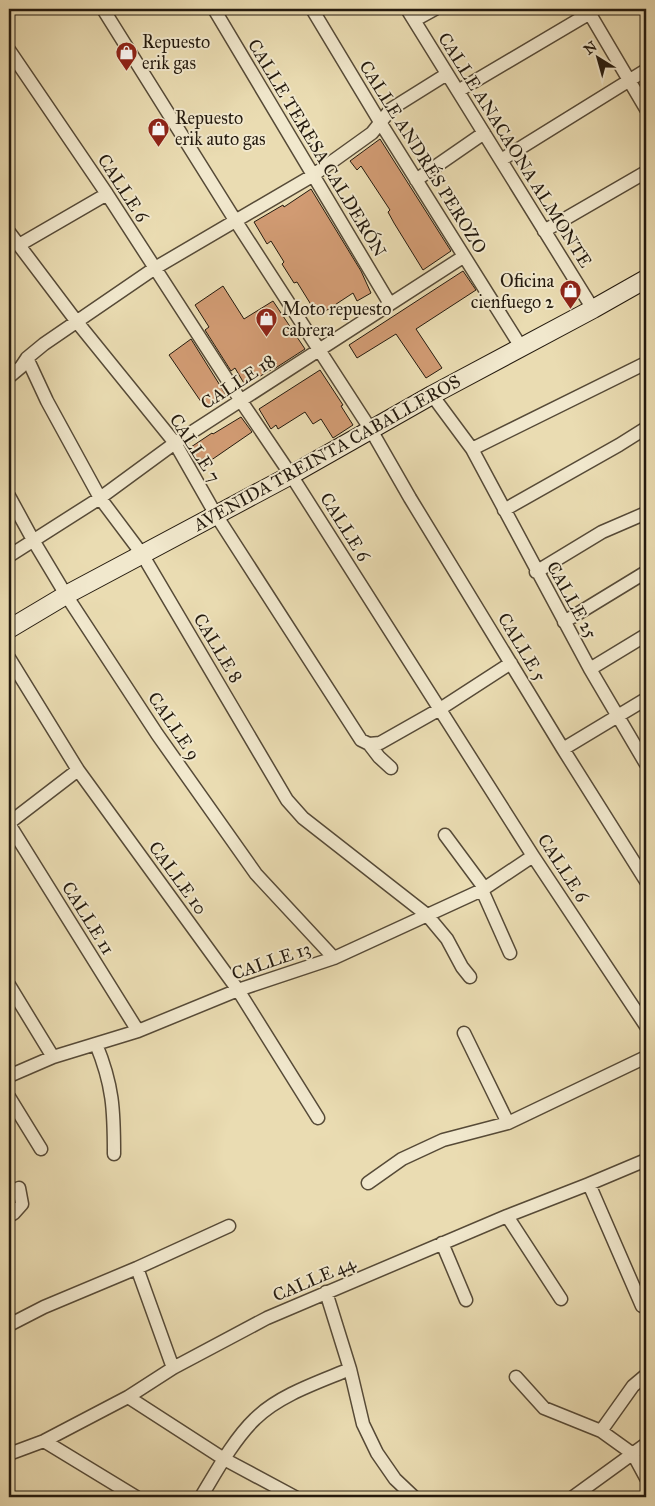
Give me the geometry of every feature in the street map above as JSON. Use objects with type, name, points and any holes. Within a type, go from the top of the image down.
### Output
[{"type":"street","name":"CALLE 5","points":[[103,9],[235,220],[371,430],[410,498],[563,749],[645,877]]},
{"type":"street","name":"CALLE TERESA CALDERÓN","points":[[214,9],[390,304]]},
{"type":"street","name":"CALLE ANDRÉS PEROZO","points":[[312,9],[463,257],[521,347]]},
{"type":"street","name":"CALLE ANACAONA ALMONTE","points":[[407,9],[593,309]]},
{"type":"street","points":[[415,20],[435,9]]},
{"type":"street","points":[[458,91],[588,11],[646,109]]},
{"type":"street","name":"CALLE 6","points":[[9,50],[107,194],[240,401],[292,475],[533,856],[646,1026]]},
{"type":"street","points":[[500,160],[646,70]]},
{"type":"street","points":[[9,377],[22,367],[28,358],[44,344],[155,268],[312,176],[372,133],[391,109],[447,74]]},
{"type":"street","points":[[416,180],[484,133]]},
{"type":"street","points":[[544,231],[646,172]]},
{"type":"street","points":[[19,246],[107,194]]},
{"type":"street","name":"CALLE 7","points":[[9,232],[77,322],[175,443],[216,515],[358,737],[369,744],[391,768]]},
{"type":"street","name":"CALLE 18","points":[[9,556],[100,498],[175,443],[463,257]]},
{"type":"street","name":"AVENIDA TREINTA CABALLEROS","points":[[9,629],[66,595],[292,475],[432,395],[646,279]]},
{"type":"street","name":"CALLE 8","points":[[28,358],[47,401],[100,498],[142,554],[294,809],[427,916],[443,933],[470,977]]},
{"type":"street","points":[[472,449],[646,363]]},
{"type":"street","name":"CALLE 25","points":[[432,395],[472,449],[536,572],[590,669],[617,716],[645,758]]},
{"type":"street","points":[[504,510],[620,445],[646,428]]},
{"type":"street","name":"CALLE 9","points":[[9,496],[66,595],[157,734],[256,874],[334,958]]},
{"type":"street","points":[[536,572],[602,532],[646,513]]},
{"type":"street","points":[[564,622],[646,572]]},
{"type":"street","points":[[590,669],[646,635]]},
{"type":"street","name":"CALLE 10","points":[[9,658],[78,770],[238,990],[318,1118]]},
{"type":"street","points":[[369,744],[380,743],[440,709],[511,663]]},
{"type":"street","points":[[563,749],[646,699]]},
{"type":"street","points":[[9,823],[78,770]]},
{"type":"street","name":"CALLE 11","points":[[9,823],[138,1031]]},
{"type":"street","points":[[444,835],[483,890],[510,953]]},
{"type":"street","name":"CALLE 13","points":[[9,1076],[53,1057],[138,1031],[238,990],[334,958],[483,890],[533,856]]},
{"type":"street","points":[[9,985],[53,1057]]},
{"type":"street","points":[[464,1033],[508,1123]]},
{"type":"street","points":[[96,1044],[111,1089],[114,1113],[114,1154]]},
{"type":"street","points":[[368,1183],[402,1159],[443,1140],[508,1123],[646,1057]]},
{"type":"street","points":[[9,1097],[41,1149]]},
{"type":"street","name":"CALLE 44","points":[[9,1454],[44,1441],[128,1397],[173,1368],[267,1318],[442,1243],[646,1160]]},
{"type":"street","points":[[590,1184],[642,1306]]},
{"type":"street","points":[[9,1216],[22,1204],[19,1188]]},
{"type":"street","points":[[507,1216],[561,1299]]},
{"type":"street","points":[[9,1325],[44,1307],[137,1268],[229,1226]]},
{"type":"street","points":[[442,1243],[466,1300]]},
{"type":"street","points":[[137,1268],[173,1368]]},
{"type":"street","points":[[326,1292],[350,1369],[363,1424],[378,1453],[395,1479],[414,1497]]},
{"type":"street","points":[[200,1497],[224,1458],[255,1418],[287,1396],[350,1369]]},
{"type":"street","points":[[601,1431],[633,1386],[646,1375]]},
{"type":"street","points":[[516,1377],[544,1408],[601,1431],[633,1454],[646,1478]]},
{"type":"street","points":[[128,1397],[224,1458],[295,1497]]},
{"type":"street","points":[[44,1441],[136,1497]]},
{"type":"street","points":[[573,1497],[646,1444]]},
{"type":"building","points":[[380,139],[451,251],[423,270],[394,223],[388,212],[390,210],[361,166],[357,170],[350,161]]},
{"type":"building","points":[[311,189],[361,271],[371,293],[357,301],[353,293],[318,316],[297,282],[294,283],[282,264],[284,262],[271,241],[267,244],[254,222],[283,205],[284,207]]},
{"type":"building","points":[[463,271],[476,290],[416,329],[442,368],[426,378],[396,334],[357,358],[349,345]]},
{"type":"building","points":[[223,286],[244,319],[273,301],[305,349],[245,385],[235,368],[231,371],[205,330],[209,327],[195,305]]},
{"type":"building","points":[[191,339],[226,395],[206,409],[169,355]]},
{"type":"building","points":[[320,370],[343,405],[341,406],[353,425],[333,438],[321,419],[313,424],[305,412],[278,429],[276,425],[271,429],[259,409]]},
{"type":"building","points":[[241,417],[252,432],[207,463],[204,458],[196,464],[188,449]]},
{"type":"place","name":"Repuesto erik gas","points":[[126,71]]},
{"type":"place","name":"Repuesto erik auto gas","points":[[159,147]]},
{"type":"place","name":"Oficina cienfuego 2","points":[[570,310]]},
{"type":"place","name":"Moto repuesto cabrera","points":[[266,338]]}]
